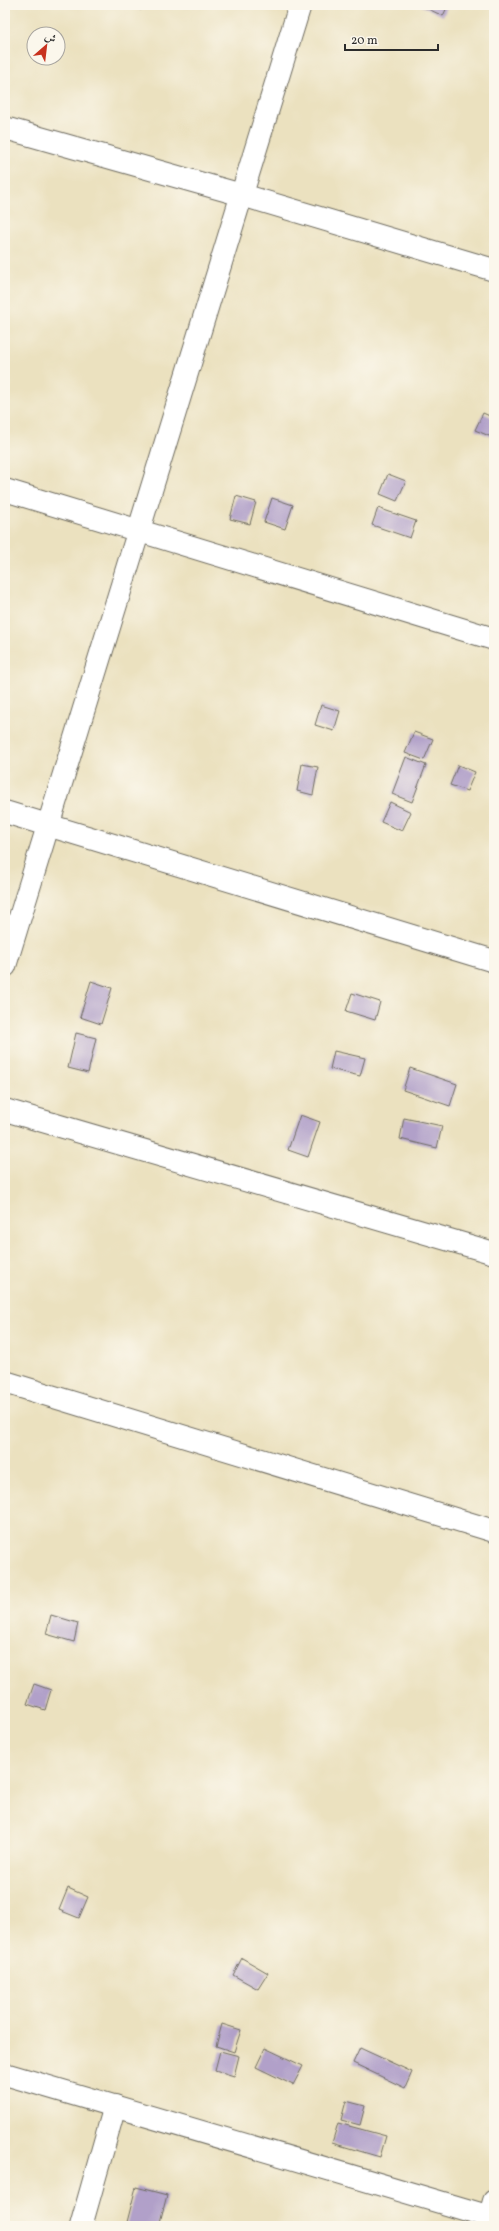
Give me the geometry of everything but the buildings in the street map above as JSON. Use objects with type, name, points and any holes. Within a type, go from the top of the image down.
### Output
[{"type":"street","points":[[5,966],[47,825],[300,5]]},
{"type":"street","points":[[5,128],[242,195],[494,270]]},
{"type":"street","points":[[5,490],[138,529],[494,639]]},
{"type":"street","points":[[5,812],[494,961]]},
{"type":"street","points":[[5,1110],[494,1253]]},
{"type":"street","points":[[5,1382],[494,1531]]},
{"type":"street","points":[[5,2074],[491,2215]]},
{"type":"street","points":[[81,2226],[115,2106]]}]
